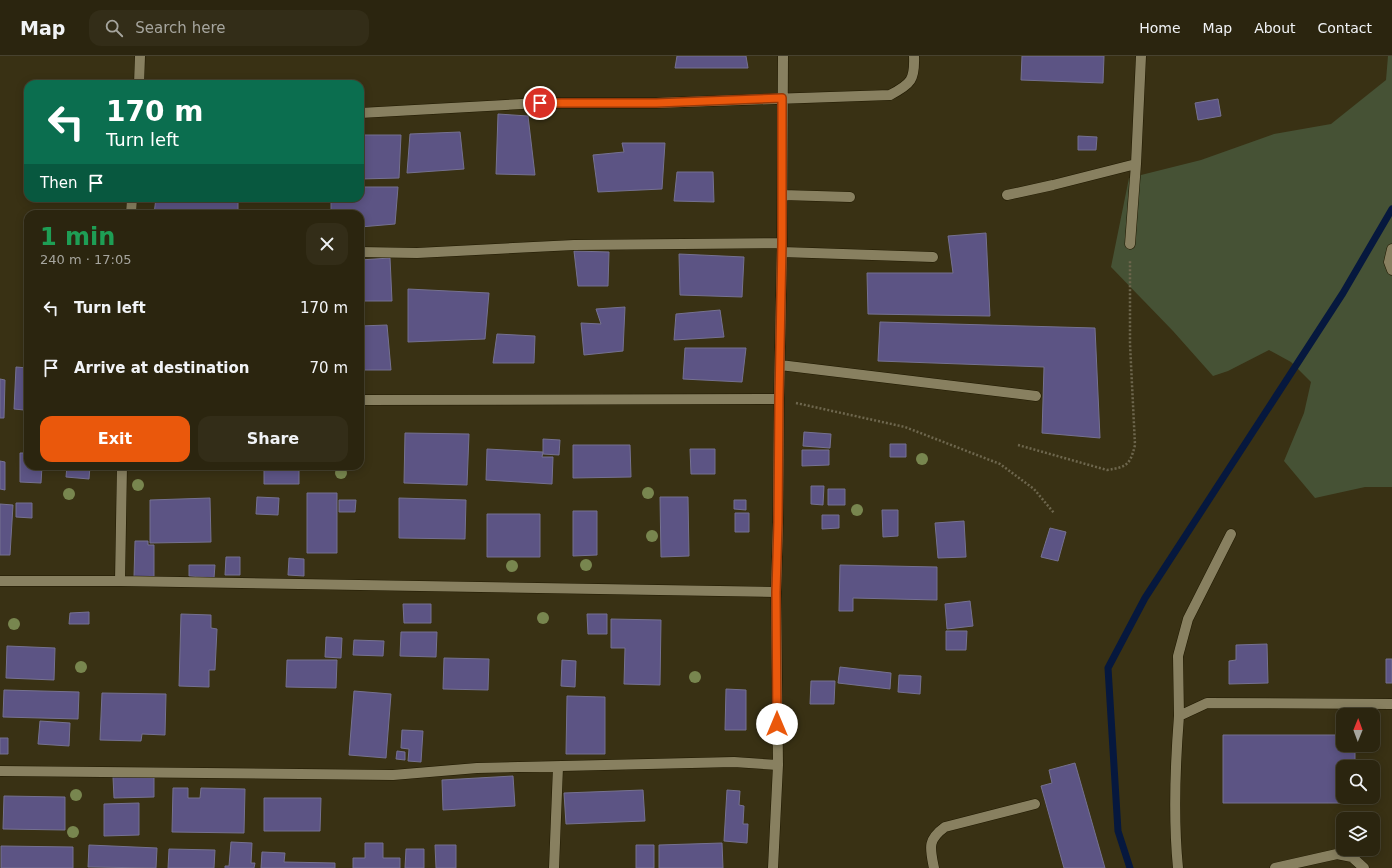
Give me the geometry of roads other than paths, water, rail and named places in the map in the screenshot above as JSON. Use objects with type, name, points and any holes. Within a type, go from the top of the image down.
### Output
[{"type":"street","points":[[139,80],[140,56]]},
{"type":"street","points":[[773,868],[778,765],[776,592],[782,247],[783,56]]},
{"type":"street","points":[[364,113],[540,103],[656,103],[890,95],[903,88],[912,78],[914,56]]},
{"type":"street","points":[[1130,244],[1136,164],[1141,56]]},
{"type":"street","points":[[1007,194],[1053,185],[1136,164]]},
{"type":"street","points":[[782,195],[850,197]]},
{"type":"street","points":[[364,252],[417,252],[574,245],[782,247],[933,257]]},
{"type":"street","points":[[1392,249],[1390,262],[1392,270]]},
{"type":"street","points":[[780,365],[1036,396]]},
{"type":"street","points":[[364,400],[779,399]]},
{"type":"street","points":[[120,581],[122,470]]},
{"type":"street","points":[[1178,868],[1175,842],[1175,767],[1180,716],[1178,656],[1188,619],[1231,534]]},
{"type":"street","points":[[0,581],[120,581],[776,592]]},
{"type":"street","points":[[1180,716],[1207,703],[1392,704]]},
{"type":"street","points":[[0,771],[393,775],[477,768],[734,762],[778,765]]},
{"type":"street","points":[[554,868],[558,767]]},
{"type":"street","points":[[934,868],[930,847],[935,834],[945,827],[1035,804]]},
{"type":"street","points":[[1275,868],[1337,854],[1352,857],[1364,868]]},
{"type":"waterway","points":[[1130,868],[1118,831],[1108,668],[1145,598],[1343,293],[1392,209]]}]
